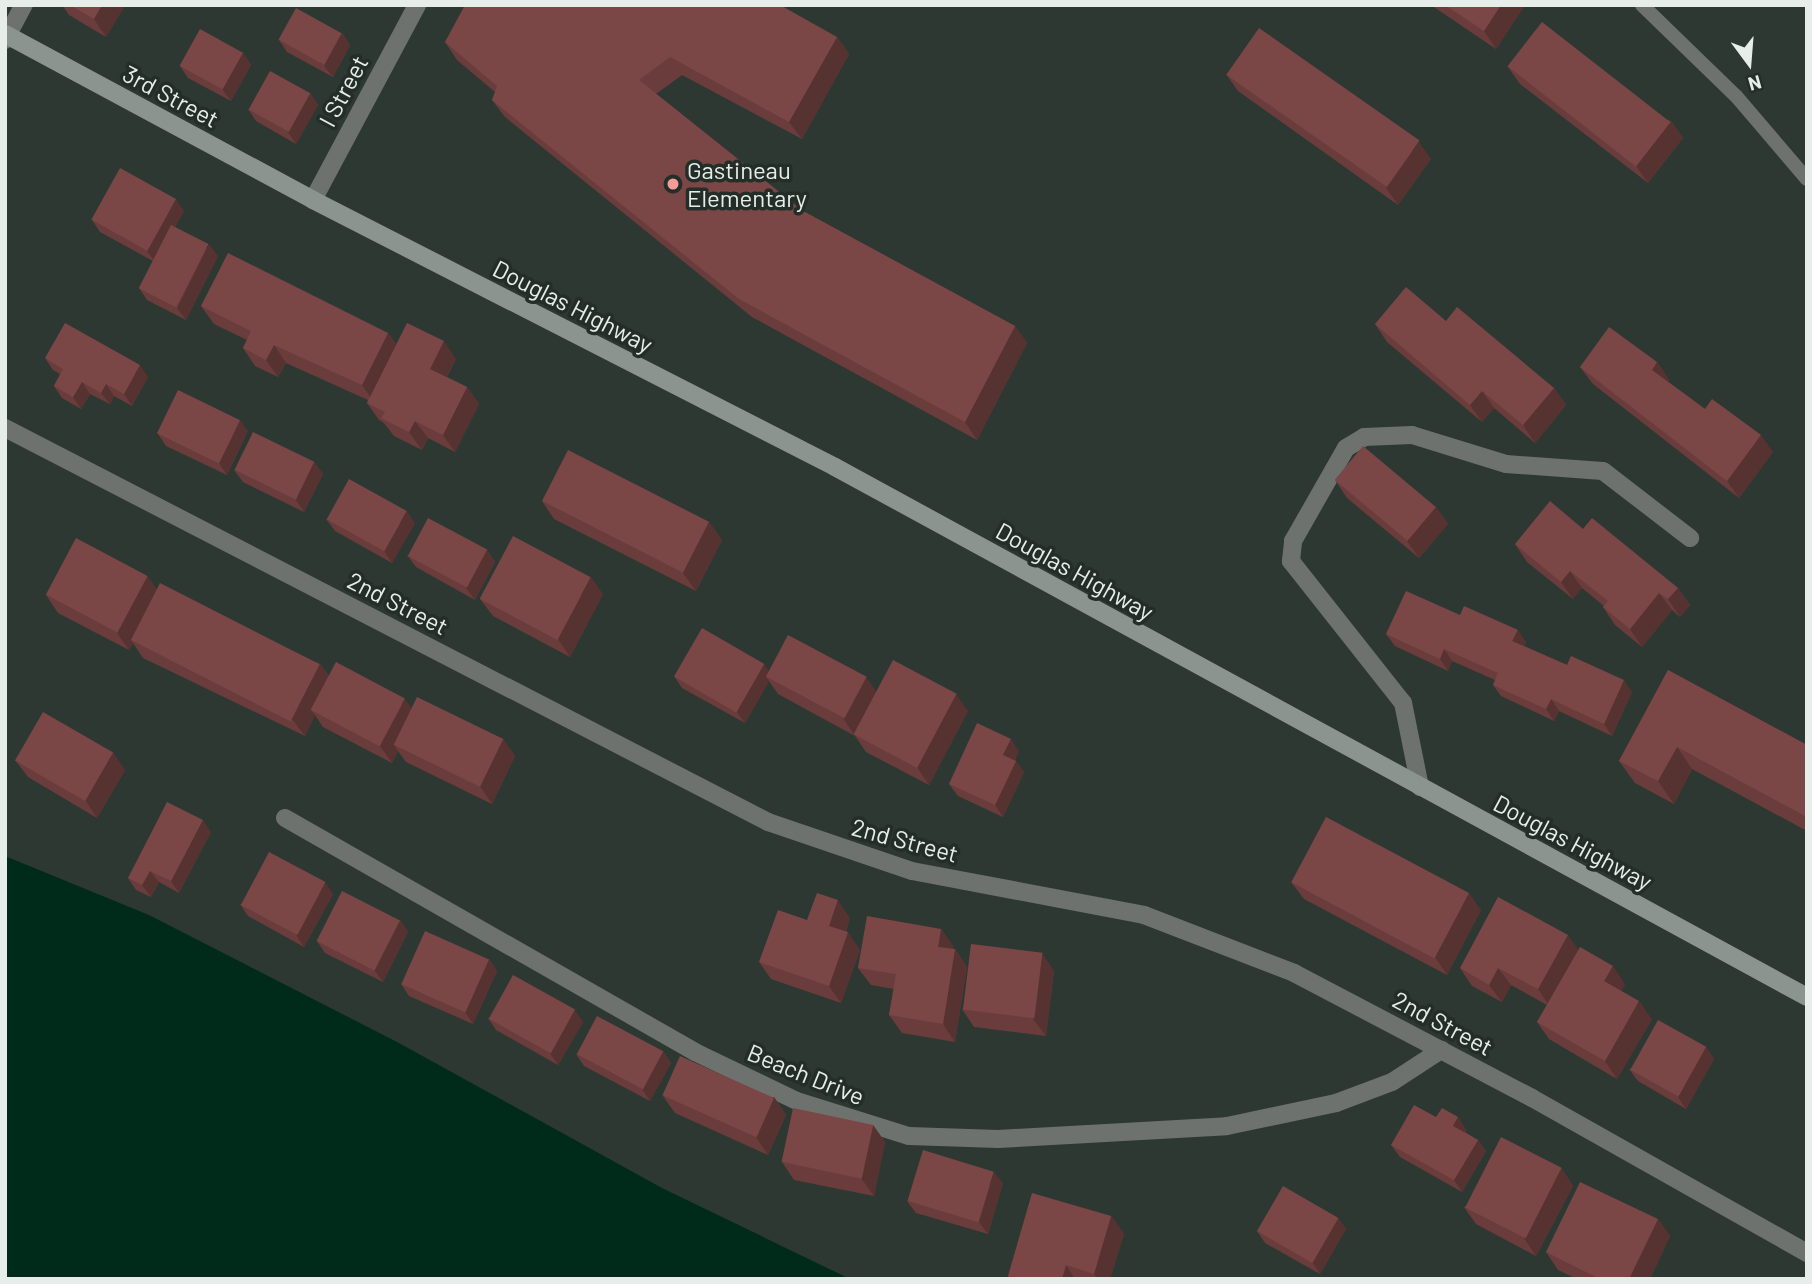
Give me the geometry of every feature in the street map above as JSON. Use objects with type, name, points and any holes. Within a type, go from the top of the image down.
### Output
[{"type":"main road","name":"3rd Street","points":[[6,37],[313,200]]},
{"type":"main road","name":"Douglas Highway","points":[[313,200],[835,467],[1807,997]]},
{"type":"street","points":[[6,37],[24,5]]},
{"type":"street","name":"I Street","points":[[313,200],[417,5]]},
{"type":"street","name":"2nd Street","points":[[5,428],[768,822],[912,871],[1158,919],[1294,973],[1441,1050],[1807,1253]]},
{"type":"street","points":[[1420,787],[1403,703],[1291,561],[1293,541],[1346,448],[1364,436],[1385,433],[1412,435],[1519,467],[1603,471],[1690,538]]},
{"type":"street","name":"Beach Drive","points":[[285,818],[695,1052],[797,1101],[909,1136],[998,1139],[1227,1126],[1336,1103],[1392,1082],[1441,1050]]},
{"type":"lane","points":[[1642,5],[1736,96],[1807,179]]},
{"type":"shaded area","points":[[5,856],[149,915],[399,1043],[662,1188],[850,1279],[5,1279]]},
{"type":"building","points":[[70,5],[102,5],[94,19]]},
{"type":"building","name":"Gastineau Elementary","points":[[465,5],[780,5],[837,37],[789,122],[670,57],[639,80],[803,211],[1015,326],[965,422],[739,299],[492,100],[497,86],[445,42]]},
{"type":"building","points":[[1445,5],[1501,5],[1484,31]]},
{"type":"building","points":[[296,8],[341,33],[324,65],[279,39]]},
{"type":"building","points":[[1542,22],[1670,122],[1636,166],[1508,66]]},
{"type":"building","points":[[1259,28],[1420,140],[1387,187],[1226,75]]},
{"type":"building","points":[[200,29],[243,53],[222,89],[180,66]]},
{"type":"building","points":[[270,71],[310,93],[289,132],[249,109]]},
{"type":"building","points":[[120,168],[176,199],[147,251],[91,220]]},
{"type":"building","points":[[171,225],[208,244],[176,307],[139,288]]},
{"type":"building","points":[[228,253],[388,333],[362,385],[274,345],[266,360],[243,348],[251,331],[201,306]]},
{"type":"building","points":[[1406,287],[1446,321],[1457,307],[1554,388],[1523,425],[1482,391],[1470,405],[1375,324]]},
{"type":"building","points":[[65,323],[140,365],[124,394],[106,384],[101,393],[82,382],[73,397],[54,386],[63,369],[45,358]]},
{"type":"building","points":[[407,323],[444,341],[430,369],[467,387],[443,435],[415,421],[409,432],[381,418],[385,412],[367,403]]},
{"type":"building","points":[[1609,327],[1657,362],[1652,370],[1705,409],[1712,399],[1761,435],[1727,481],[1580,367]]},
{"type":"building","points":[[178,390],[240,420],[219,463],[157,433]]},
{"type":"building","points":[[253,432],[314,462],[296,500],[235,470]]},
{"type":"building","points":[[1363,446],[1436,507],[1407,541],[1335,480]]},
{"type":"building","points":[[568,450],[709,522],[683,573],[542,501]]},
{"type":"building","points":[[349,479],[407,511],[384,551],[327,519]]},
{"type":"building","points":[[1550,501],[1583,529],[1592,518],[1678,588],[1668,599],[1659,593],[1630,629],[1603,607],[1608,601],[1570,571],[1561,582],[1515,544]]},
{"type":"building","points":[[428,518],[487,549],[467,587],[408,556]]},
{"type":"building","points":[[513,536],[591,577],[557,640],[480,599]]},
{"type":"building","points":[[76,538],[148,576],[117,633],[46,595]]},
{"type":"building","points":[[160,583],[319,664],[290,721],[131,640]]},
{"type":"building","points":[[1406,591],[1460,615],[1464,606],[1518,630],[1512,641],[1567,665],[1571,656],[1624,680],[1604,724],[1551,699],[1546,709],[1493,685],[1498,673],[1444,649],[1440,659],[1386,634]]},
{"type":"building","points":[[702,628],[764,664],[736,712],[674,676]]},
{"type":"building","points":[[788,635],[867,677],[845,718],[766,676]]},
{"type":"building","points":[[893,660],[957,694],[917,768],[854,734]]},
{"type":"building","points":[[336,662],[405,699],[380,746],[311,710]]},
{"type":"building","points":[[1668,670],[1807,745],[1807,817],[1677,747],[1658,781],[1619,761]]},
{"type":"building","points":[[417,697],[503,739],[480,787],[394,745]]},
{"type":"building","points":[[43,712],[113,752],[85,801],[15,760]]},
{"type":"building","points":[[977,723],[1011,739],[1003,755],[1016,761],[995,805],[949,784]]},
{"type":"building","points":[[167,802],[203,820],[171,881],[150,871],[142,885],[128,878]]},
{"type":"building","points":[[1326,817],[1469,893],[1434,958],[1291,882]]},
{"type":"building","points":[[269,852],[326,882],[297,935],[241,905]]},
{"type":"building","points":[[342,891],[400,921],[374,970],[317,941]]},
{"type":"building","points":[[817,893],[838,900],[829,926],[848,932],[829,986],[759,962],[778,910],[807,920]]},
{"type":"building","points":[[1498,897],[1568,935],[1538,989],[1498,968],[1489,985],[1460,968]]},
{"type":"building","points":[[867,916],[941,929],[938,947],[955,949],[943,1024],[889,1015],[896,974],[858,968]]},
{"type":"building","points":[[425,931],[489,959],[465,1012],[401,984]]},
{"type":"building","points":[[971,944],[1042,953],[1034,1018],[963,1010]]},
{"type":"building","points":[[1580,947],[1613,966],[1604,981],[1639,1001],[1605,1061],[1537,1022]]},
{"type":"building","points":[[513,975],[575,1009],[551,1053],[489,1019]]},
{"type":"building","points":[[597,1016],[663,1051],[643,1089],[577,1054]]},
{"type":"building","points":[[1658,1020],[1706,1047],[1678,1097],[1630,1070]]},
{"type":"building","points":[[680,1056],[774,1098],[757,1137],[663,1095]]},
{"type":"building","points":[[1414,1105],[1436,1117],[1442,1108],[1458,1117],[1453,1126],[1478,1140],[1454,1180],[1391,1145]]},
{"type":"building","points":[[793,1108],[873,1125],[862,1179],[782,1162]]},
{"type":"building","points":[[1501,1137],[1562,1168],[1526,1238],[1465,1207]]},
{"type":"building","points":[[923,1150],[994,1172],[978,1222],[908,1201]]},
{"type":"building","points":[[1580,1182],[1658,1219],[1629,1279],[1600,1279],[1546,1252]]},
{"type":"building","points":[[1283,1186],[1338,1218],[1312,1263],[1257,1231]]},
{"type":"building","points":[[1032,1193],[1111,1216],[1094,1274],[1066,1265],[1062,1279],[1017,1279],[1008,1276]]},
{"type":"place","name":"Gastineau Elementary","points":[[673,184]]}]
